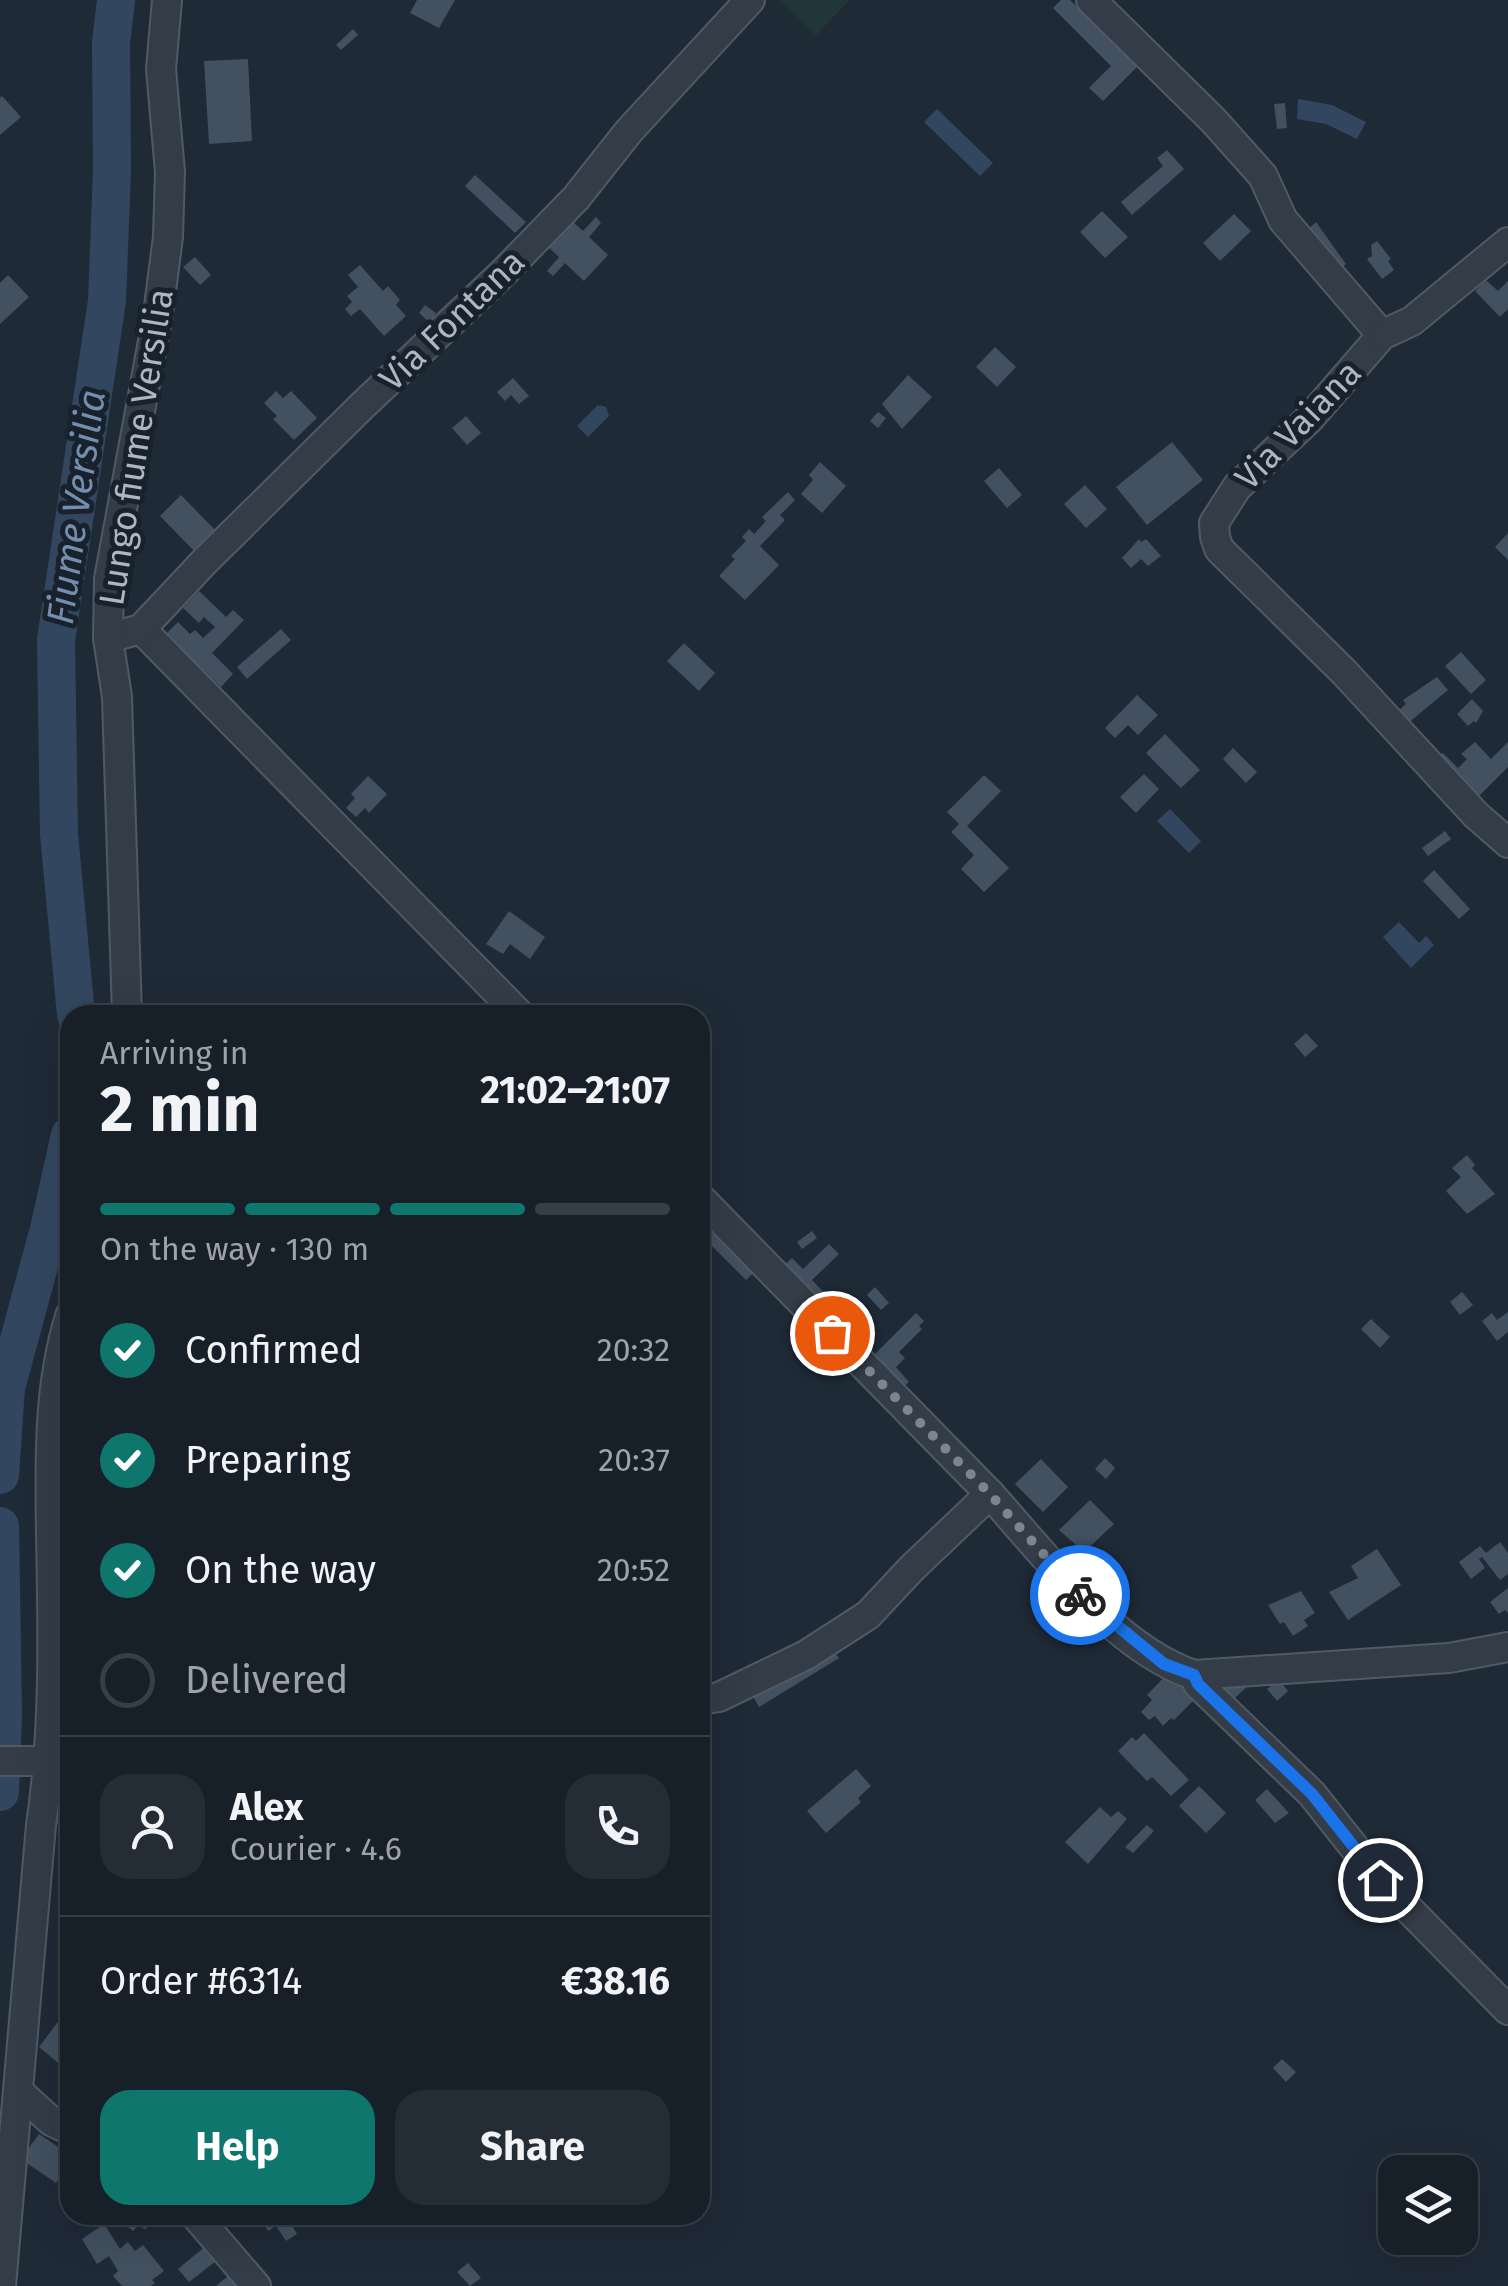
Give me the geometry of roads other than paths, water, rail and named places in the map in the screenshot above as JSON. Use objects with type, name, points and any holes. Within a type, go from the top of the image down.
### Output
[{"type":"street","name":"Lungo fiume Versilia","points":[[127,1005],[117,697],[108,638],[109,579],[158,314],[168,237],[170,172],[161,69],[167,0]]},
{"type":"street","name":"Via Fontana","points":[[142,629],[310,457],[540,236],[576,198],[628,131],[750,0]]},
{"type":"street","name":"Via Vaiana","points":[[1091,0],[1263,176],[1284,220],[1382,335],[1310,418],[1236,488],[1218,512],[1214,538],[1220,549],[1508,843]]},
{"type":"street","points":[[1382,335],[1412,322],[1508,242]]},
{"type":"street","points":[[108,638],[142,629],[510,1005]]},
{"type":"street","points":[[710,1208],[990,1494],[1091,1606],[1164,1664],[1194,1675],[1433,1659],[1508,1647]]},
{"type":"street","points":[[2,2286],[41,1825],[53,1762],[48,1464],[60,1353]]},
{"type":"street","points":[[710,1698],[806,1656],[868,1615],[990,1494]]},
{"type":"street","points":[[1194,1675],[1198,1684],[1244,1731],[1312,1794],[1380,1880],[1508,2010]]},
{"type":"street","points":[[0,1760],[53,1762]]},
{"type":"street","points":[[18,2091],[60,2125]]},
{"type":"street","points":[[204,2225],[256,2286]]},
{"type":"water","points":[[1298,99],[1332,105],[1366,122],[1357,139],[1326,124],[1297,119]]},
{"type":"water","points":[[937,109],[993,163],[980,176],[924,122]]},
{"type":"water","points":[[598,405],[606,407],[609,416],[588,437],[577,426]]},
{"type":"water","points":[[1170,809],[1201,841],[1189,853],[1157,821]]},
{"type":"water","points":[[1399,922],[1419,943],[1426,936],[1434,945],[1411,968],[1383,937]]},
{"type":"waterway","name":"Fiume Versilia","points":[[75,1005],[59,834],[56,640],[107,301],[111,43],[116,0]]},
{"type":"waterway","name":"Fiume Versilia","points":[[0,1475],[6,1388],[60,1180]]},
{"type":"waterway","name":"Fiume Versilia","points":[[0,1526],[0,1792]]}]
